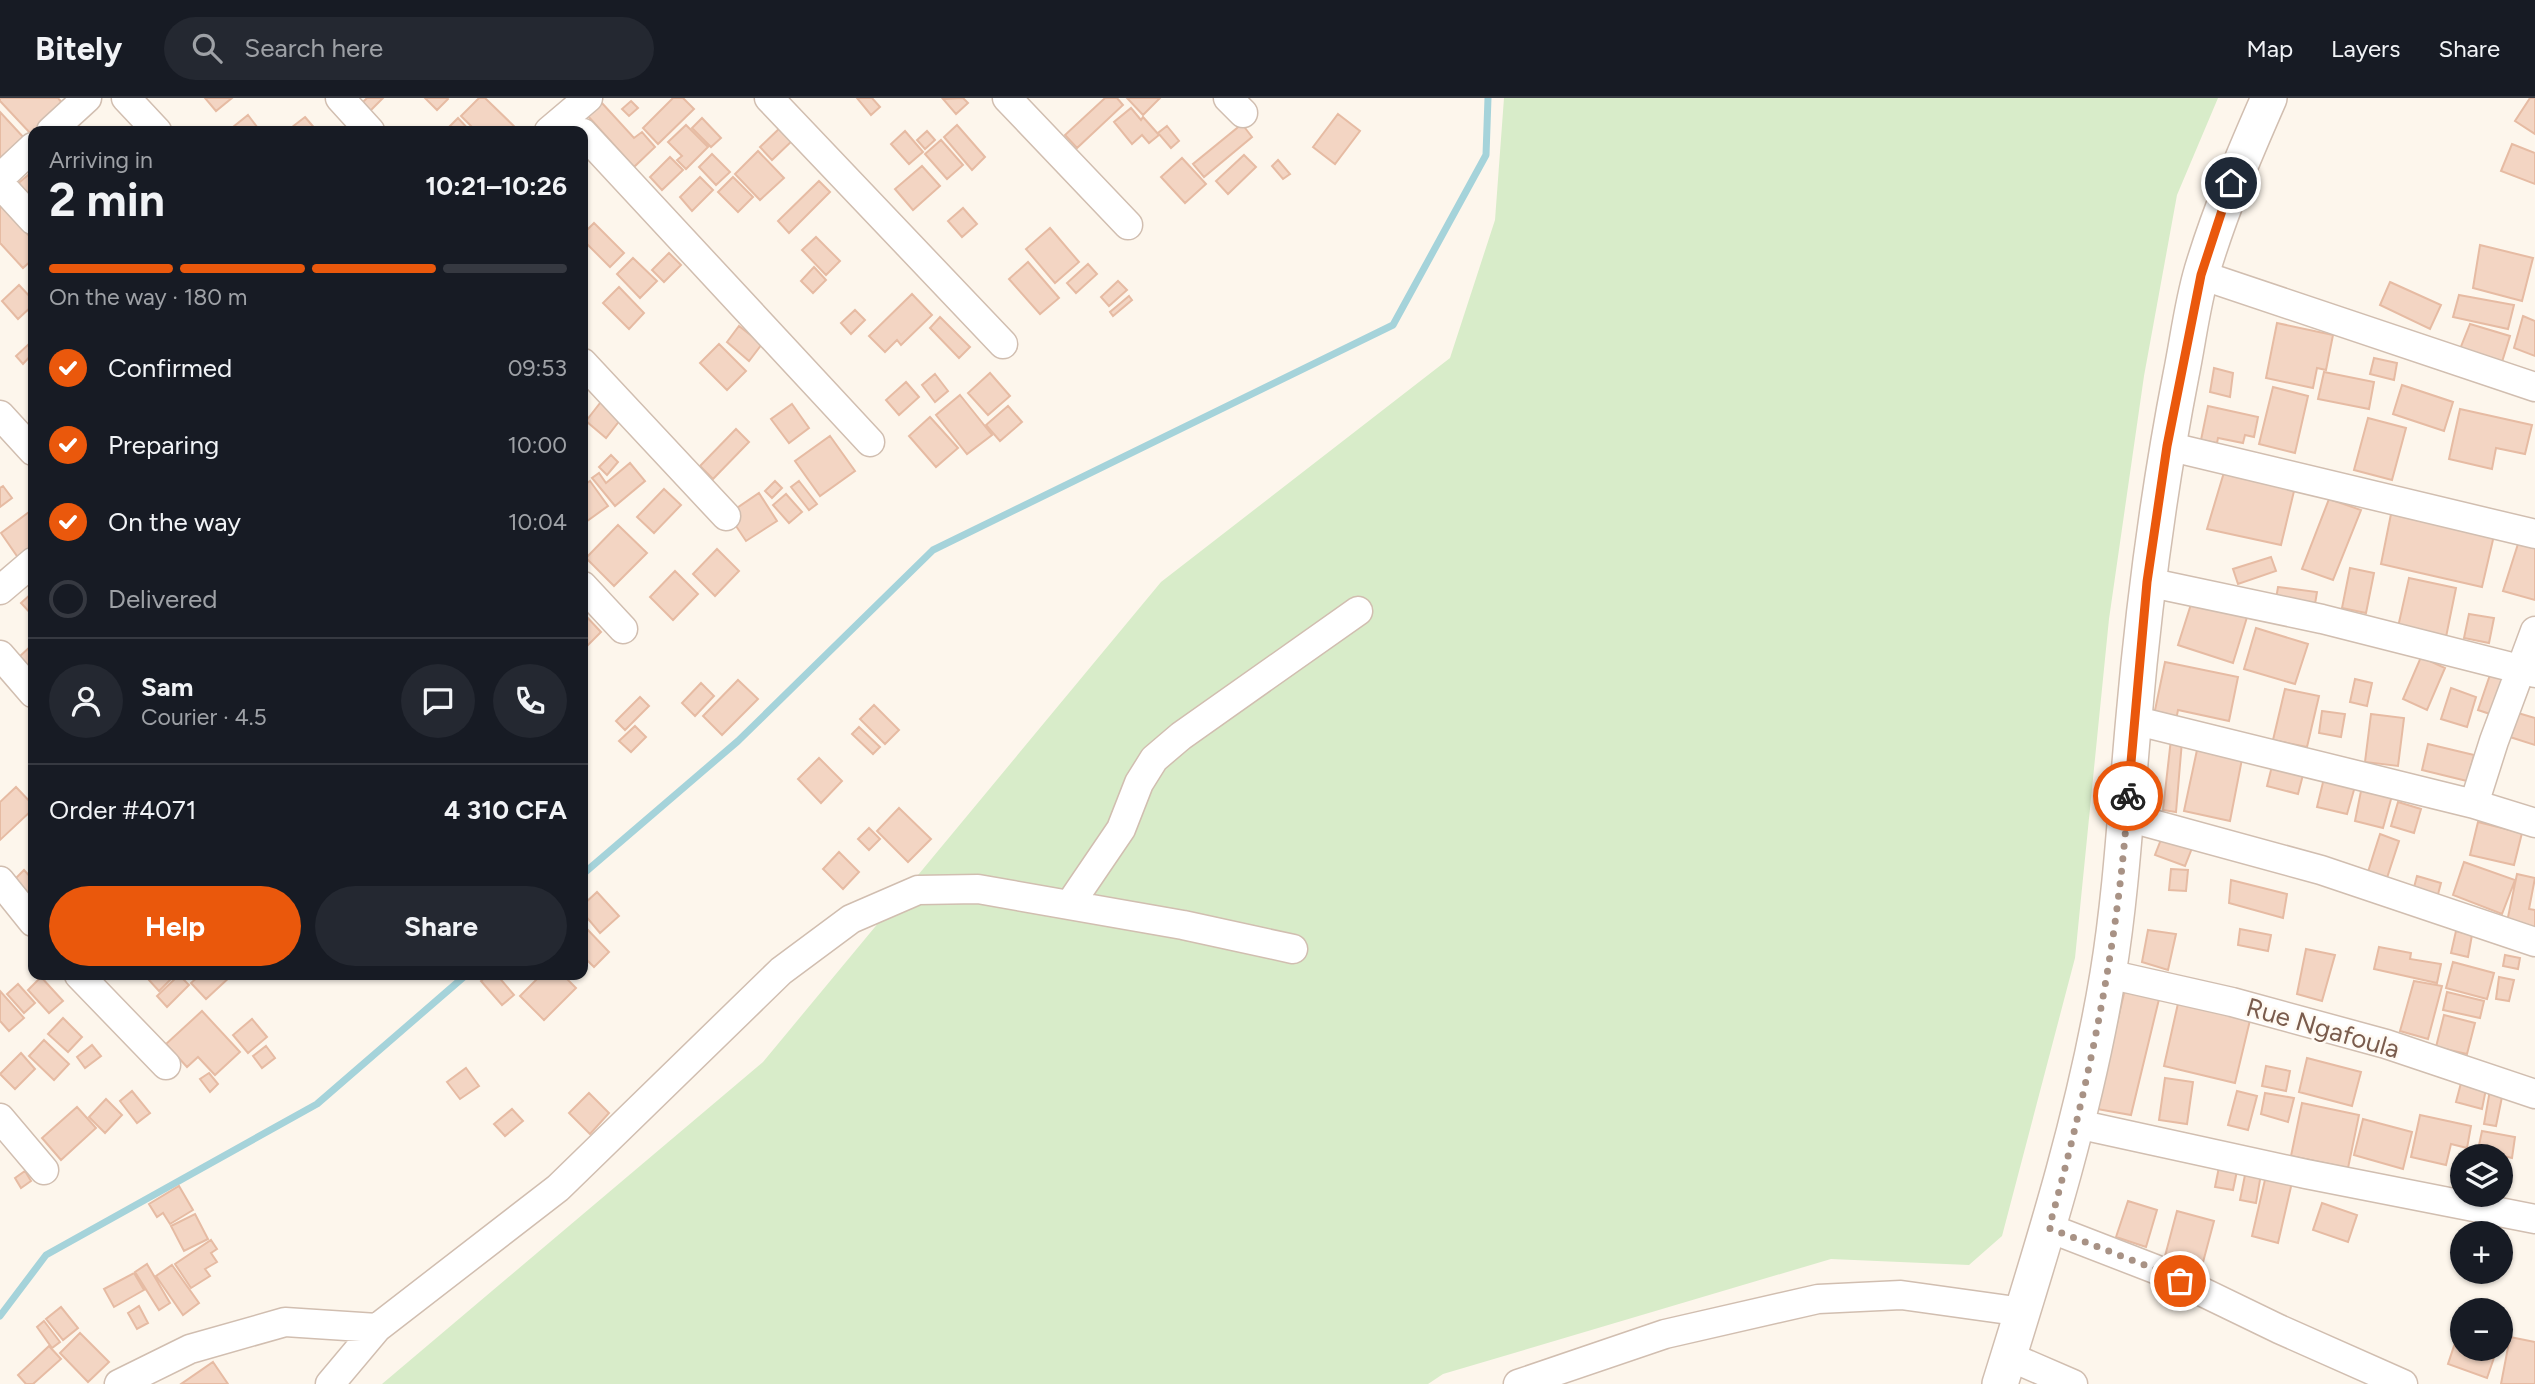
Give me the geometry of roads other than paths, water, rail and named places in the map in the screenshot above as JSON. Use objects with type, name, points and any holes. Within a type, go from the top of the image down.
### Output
[{"type":"street","points":[[56,126],[87,98]]},
{"type":"street","points":[[126,98],[152,126]]},
{"type":"street","points":[[340,98],[365,126]]},
{"type":"street","points":[[769,98],[1003,344]]},
{"type":"street","points":[[1007,98],[1128,225]]},
{"type":"street","points":[[2073,1384],[2004,1370],[2049,1228],[2077,1124],[2108,974],[2127,817],[2133,720],[2147,582],[2167,446],[2201,275],[2231,183],[2269,98]]},
{"type":"street","points":[[588,137],[870,442]]},
{"type":"street","points":[[0,178],[28,152]]},
{"type":"street","points":[[0,184],[28,215]]},
{"type":"street","points":[[2201,275],[2535,387]]},
{"type":"street","points":[[588,368],[726,516]]},
{"type":"street","points":[[0,415],[28,446]]},
{"type":"street","points":[[2167,446],[2535,534]]},
{"type":"street","points":[[0,590],[28,566]]},
{"type":"street","points":[[2147,582],[2322,619],[2528,671]]},
{"type":"street","points":[[588,592],[622,629]]},
{"type":"street","points":[[1070,904],[1121,829],[1139,783],[1154,759],[1181,736],[1358,611]]},
{"type":"street","points":[[2474,804],[2528,671],[2535,631]]},
{"type":"street","points":[[0,655],[28,687]]},
{"type":"street","points":[[2133,720],[2474,804],[2535,823]]},
{"type":"street","points":[[2127,817],[2320,870],[2535,943]]},
{"type":"street","points":[[0,881],[28,916]]},
{"type":"street","points":[[330,1384],[377,1328],[558,1188],[781,971],[851,919],[918,890],[978,889],[1183,925],[1293,949]]},
{"type":"street","name":"Rue Ngafoula","points":[[2108,974],[2232,1002],[2386,1044],[2535,1094]]},
{"type":"street","points":[[84,980],[166,1065]]},
{"type":"street","points":[[0,1118],[44,1170]]},
{"type":"street","points":[[2077,1124],[2306,1174],[2535,1219]]},
{"type":"street","points":[[2049,1228],[2155,1269],[2279,1329],[2403,1384]]},
{"type":"street","points":[[1518,1384],[1665,1334],[1818,1299],[1901,1295],[2023,1312]]},
{"type":"street","points":[[119,1384],[190,1349],[285,1322],[377,1328]]},
{"type":"waterway","points":[[588,870],[738,741],[933,550],[1393,325],[1486,155],[1488,98]]},
{"type":"waterway","points":[[0,1316],[46,1255],[317,1104],[460,980]]}]
